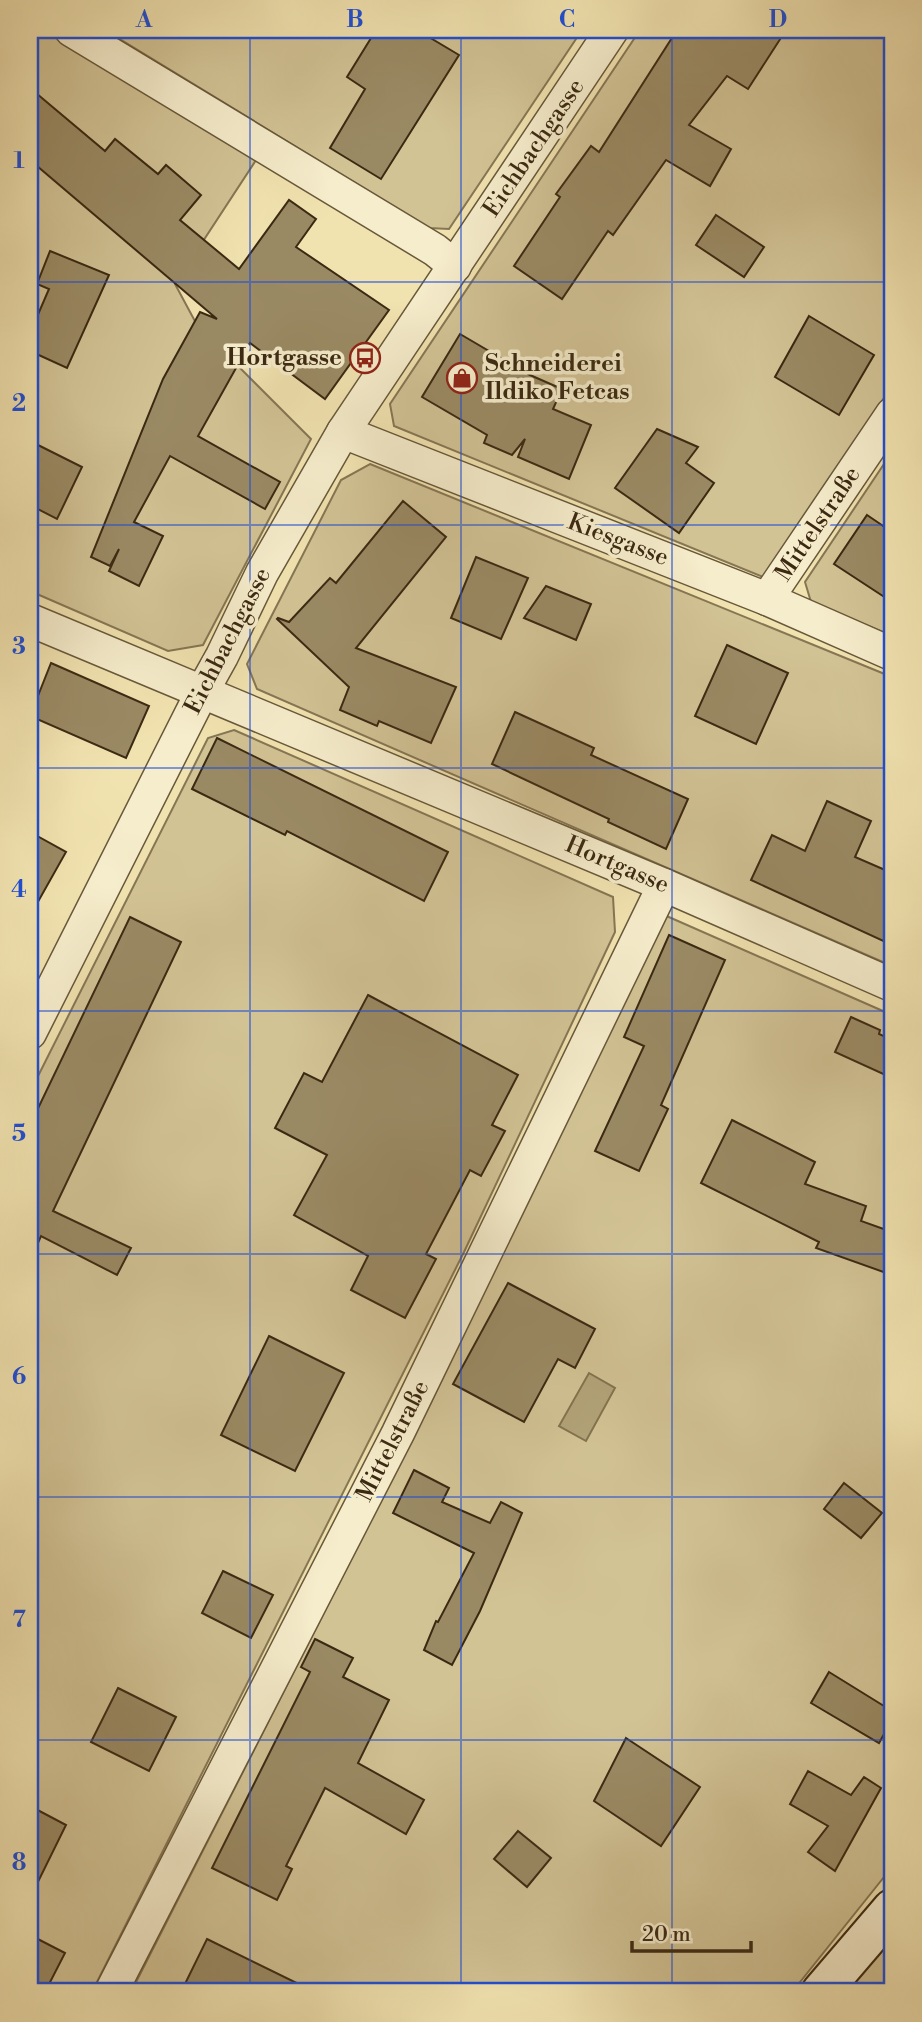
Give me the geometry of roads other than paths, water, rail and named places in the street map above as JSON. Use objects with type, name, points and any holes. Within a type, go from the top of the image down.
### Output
[{"type":"street","points":[[71,30],[435,250],[455,266]]},
{"type":"street","name":"Eichbachgasse","points":[[30,1033],[262,573],[343,432],[612,30]]},
{"type":"street","name":"Mittelstraße","points":[[767,599],[892,414]]},
{"type":"street","name":"Kiesgasse","points":[[343,432],[767,599],[892,654]]},
{"type":"street","name":"Hortgasse","points":[[30,620],[664,885],[892,985]]},
{"type":"street","name":"Mittelstraße","points":[[111,1992],[398,1433],[664,885]]},
{"type":"street","points":[[821,1992],[892,1909]]},
{"type":"place","name":"Hortgasse","points":[[365,358]]},
{"type":"place","name":"Schneiderei Ildiko Fetcas","points":[[462,378]]}]
